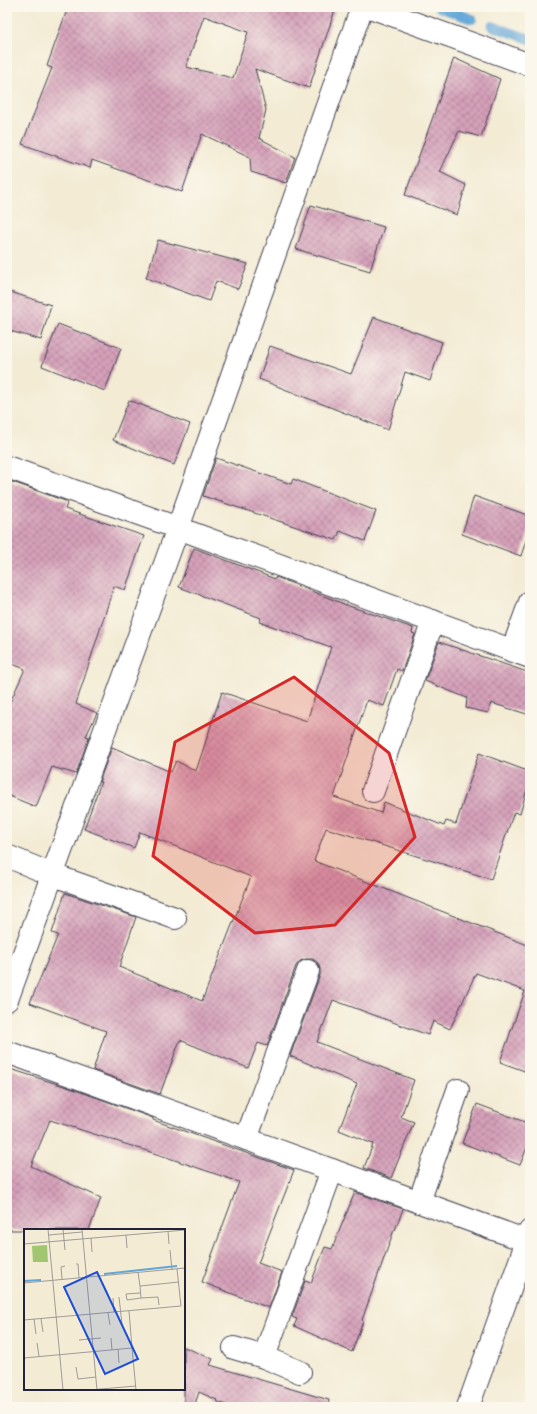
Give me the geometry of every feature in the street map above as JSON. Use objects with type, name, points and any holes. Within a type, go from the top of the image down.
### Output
[{"type":"street","points":[[7,1000],[178,528],[362,7]]},
{"type":"street","points":[[370,7],[530,65]]},
{"type":"street","points":[[7,467],[521,654],[530,602]]},
{"type":"street","points":[[373,791],[433,622]]},
{"type":"street","points":[[7,856],[52,875],[175,918]]},
{"type":"street","points":[[246,1139],[308,971]]},
{"type":"street","points":[[7,1052],[419,1202],[528,1236],[468,1407]]},
{"type":"street","points":[[419,1202],[458,1090]]},
{"type":"street","points":[[264,1357],[332,1170]]},
{"type":"street","points":[[234,1348],[264,1357],[300,1372]]},
{"type":"highlighted area","points":[[294,677],[389,753],[415,837],[335,925],[255,933],[153,856],[175,742]]},
{"type":"building","points":[[68,7],[336,7],[309,88],[255,69],[266,110],[259,138],[295,157],[286,183],[251,172],[250,157],[202,134],[182,192],[92,160],[90,168],[22,144],[52,68],[47,66]],"holes":[[[204,16],[248,32],[233,78],[186,67]]]},
{"type":"building","points":[[454,58],[500,79],[481,137],[459,131],[440,172],[466,185],[457,215],[405,195]]},
{"type":"building","points":[[311,205],[384,227],[370,271],[296,249]]},
{"type":"building","points":[[158,240],[248,264],[238,289],[216,281],[209,301],[146,278]]},
{"type":"building","points":[[7,291],[51,305],[41,340],[7,330]]},
{"type":"building","points":[[374,317],[442,342],[430,381],[405,372],[388,430],[259,379],[270,346],[351,374]]},
{"type":"building","points":[[58,324],[121,348],[105,391],[42,366]]},
{"type":"building","points":[[129,400],[190,424],[174,465],[113,440]]},
{"type":"building","points":[[216,458],[291,484],[293,479],[376,511],[365,541],[340,531],[336,540],[203,496]]},
{"type":"building","points":[[7,480],[68,502],[65,509],[144,536],[125,590],[114,586],[76,704],[97,713],[86,736],[89,737],[76,774],[52,767],[36,807],[7,795],[7,709],[25,669],[7,662]]},
{"type":"building","points":[[474,496],[530,516],[530,528],[521,556],[462,534]]},
{"type":"building","points":[[194,548],[275,579],[276,577],[349,606],[413,628],[412,633],[415,634],[402,671],[397,669],[384,706],[367,700],[334,797],[381,813],[384,802],[444,826],[446,821],[456,824],[479,753],[530,772],[530,779],[520,814],[514,812],[491,879],[326,828],[314,861],[530,946],[530,1073],[500,1062],[525,991],[476,973],[450,1029],[433,1021],[428,1035],[333,1000],[317,1042],[414,1080],[401,1117],[414,1122],[391,1178],[364,1168],[373,1144],[339,1130],[357,1084],[290,1056],[320,975],[318,963],[313,959],[300,961],[296,966],[267,1046],[258,1043],[248,1068],[180,1040],[160,1094],[93,1070],[106,1031],[30,1003],[58,935],[52,933],[65,893],[136,917],[119,967],[202,1001],[251,877],[140,832],[134,848],[84,829],[112,747],[171,772],[176,761],[196,771],[222,692],[307,721],[331,647],[260,622],[261,618],[179,587]]},
{"type":"building","points":[[439,642],[530,673],[530,715],[491,703],[488,713],[466,708],[467,698],[425,681]]},
{"type":"building","points":[[7,1068],[70,1088],[153,1118],[153,1120],[294,1170],[258,1263],[282,1272],[269,1308],[202,1282],[239,1182],[50,1120],[31,1166],[101,1198],[89,1229],[7,1230]]},
{"type":"building","points":[[477,1104],[530,1124],[530,1140],[520,1165],[462,1143]]},
{"type":"building","points":[[355,1192],[403,1209],[394,1230],[352,1352],[294,1326],[297,1319],[292,1317],[305,1281],[311,1283],[325,1247],[332,1249]]},
{"type":"building","points":[[185,1347],[213,1359],[210,1365],[329,1400],[328,1407],[231,1407],[199,1392],[194,1407],[184,1407]]},
{"type":"waterway","points":[[439,7],[472,19]]},
{"type":"waterway","points":[[492,26],[530,39]]}]
